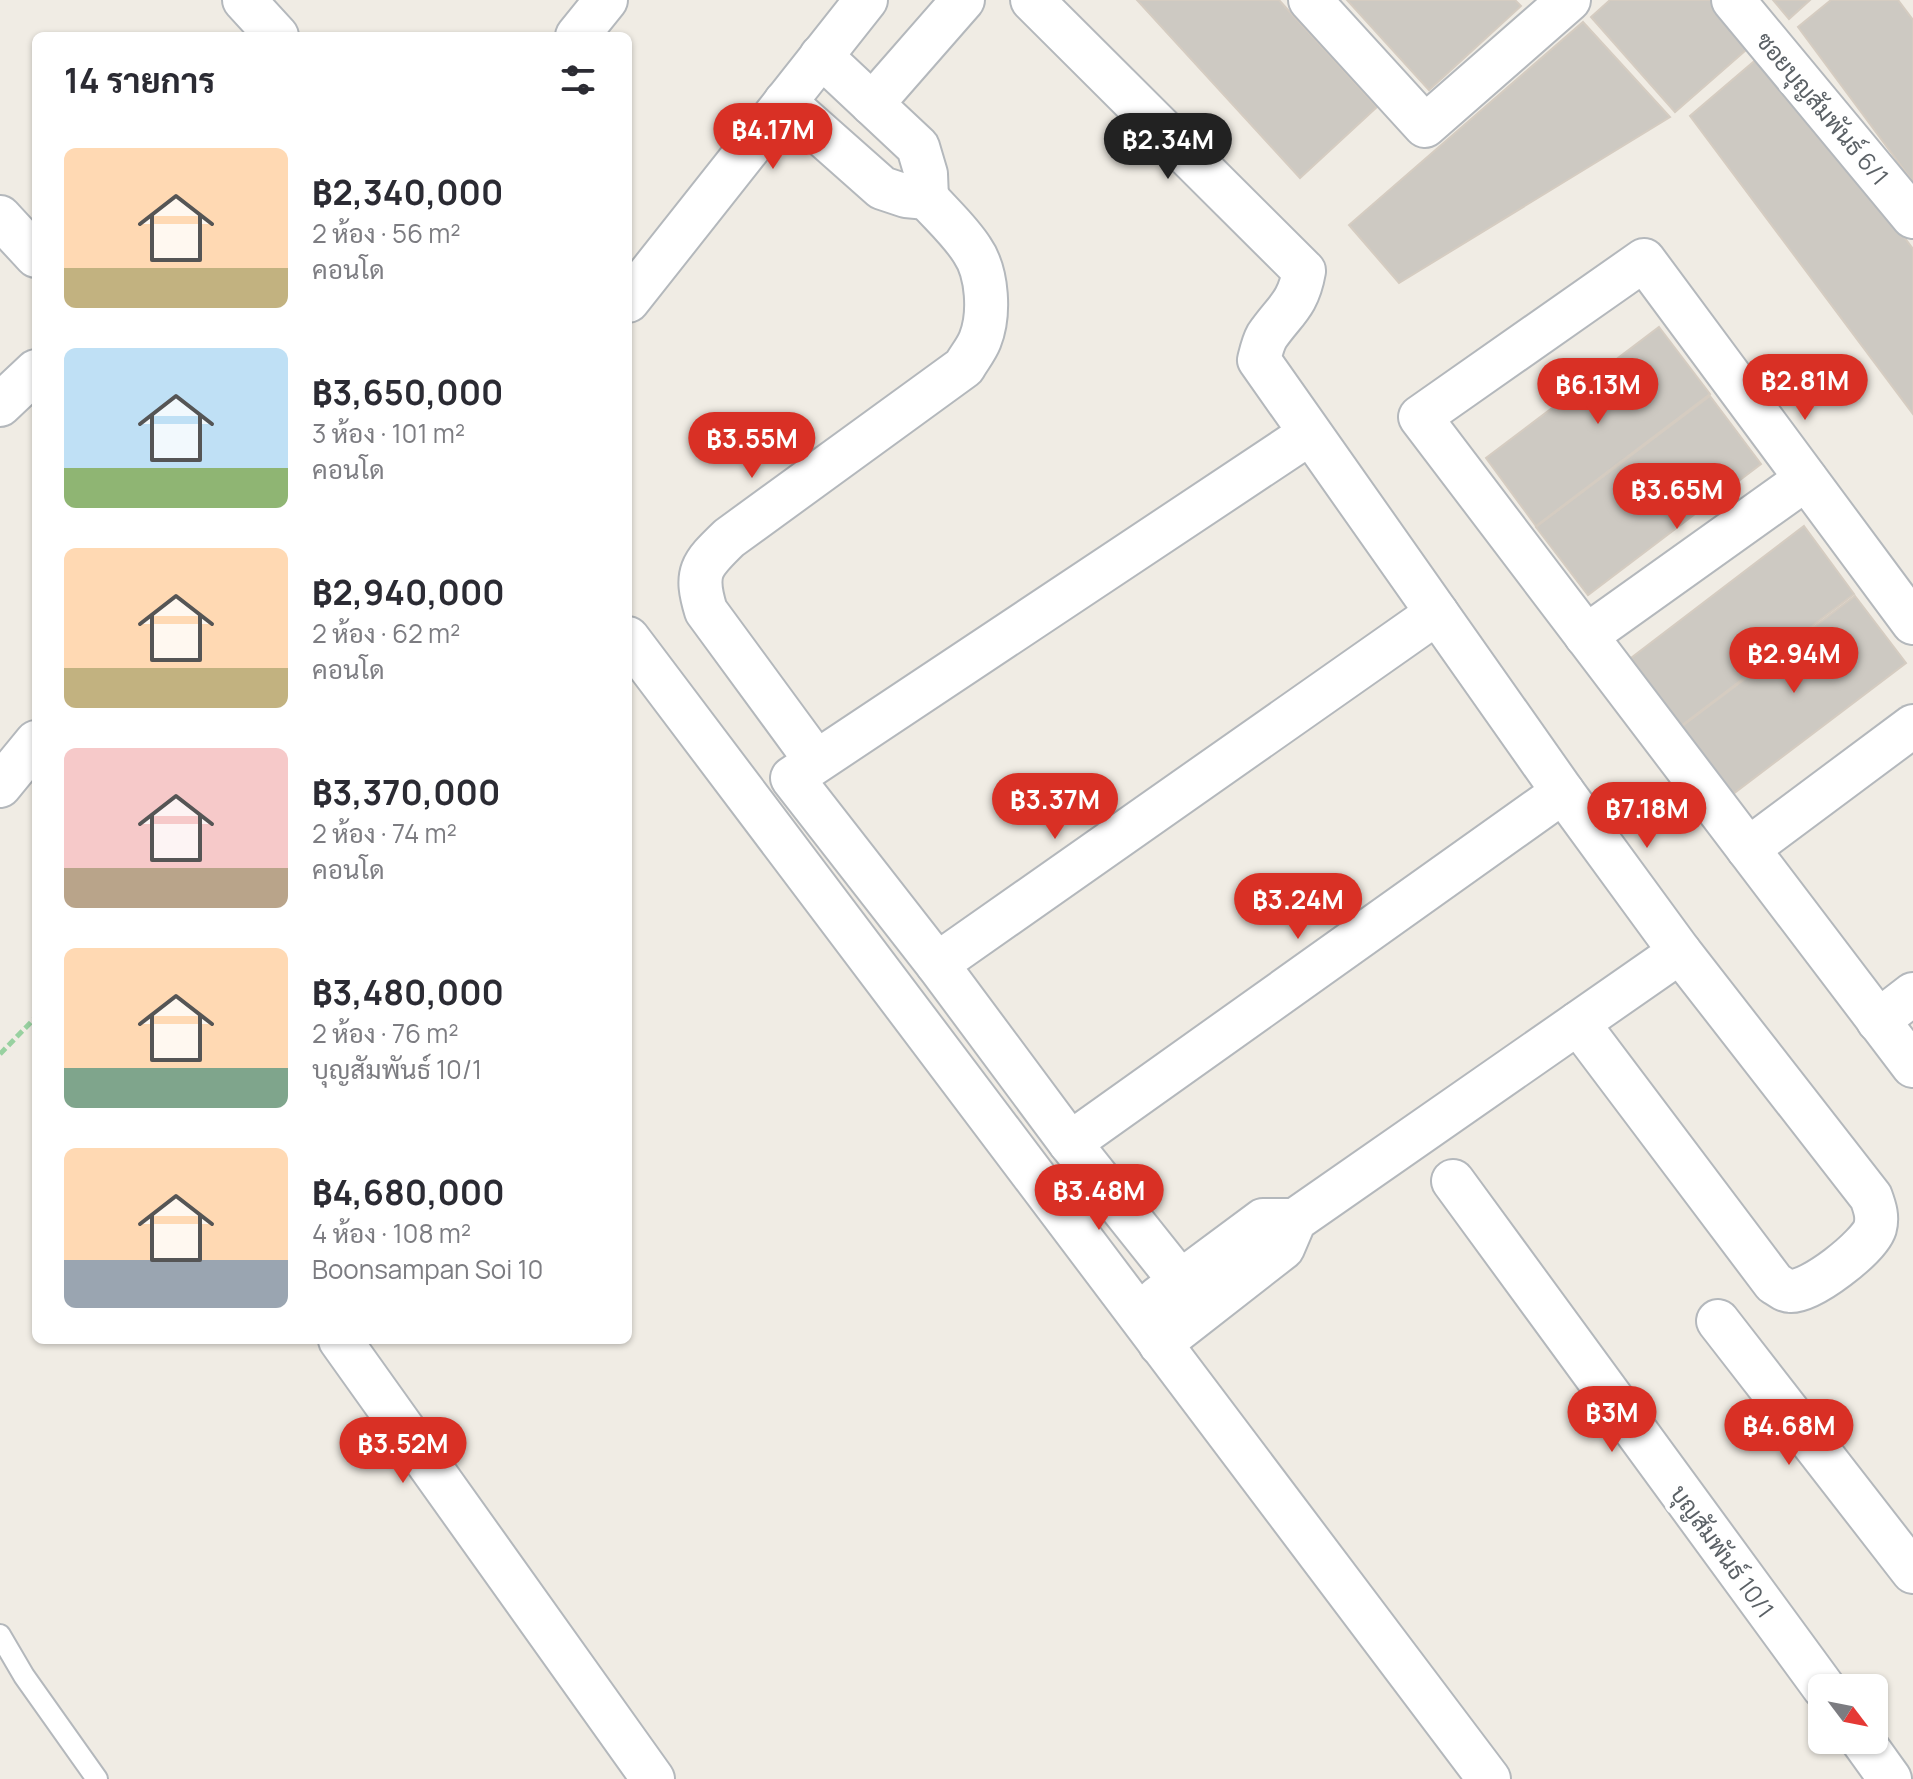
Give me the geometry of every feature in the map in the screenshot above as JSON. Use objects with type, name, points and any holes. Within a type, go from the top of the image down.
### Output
[{"type":"street","points":[[244,0],[273,32]]},
{"type":"street","points":[[580,32],[606,0]]},
{"type":"street","points":[[632,296],[866,0]]},
{"type":"street","points":[[872,104],[963,0]]},
{"type":"street","points":[[1032,0],[1304,271],[1300,291],[1266,338],[1259,360],[1563,792],[1680,952],[1871,1197],[1877,1212],[1875,1229],[1868,1241],[1805,1289],[1788,1292],[1774,1283],[1578,1023]]},
{"type":"street","points":[[1310,0],[1425,126],[1569,0]]},
{"type":"street","name":"ซอยบุญสัมพันธ์ 6/1","points":[[1733,0],[1913,217]]},
{"type":"street","points":[[816,761],[706,611],[698,587],[703,566],[729,538],[964,367],[981,338],[985,287],[973,251],[927,198],[926,174],[918,147],[821,56]]},
{"type":"street","points":[[785,102],[882,188],[906,196],[927,198]]},
{"type":"street","points":[[0,217],[32,252]]},
{"type":"street","points":[[1913,623],[1644,260],[1420,417],[1913,1066]]},
{"type":"street","points":[[0,405],[32,375]]},
{"type":"street","points":[[1180,1281],[1070,1143],[937,964],[792,778],[1309,434]]},
{"type":"street","points":[[1586,636],[1806,479]]},
{"type":"street","points":[[937,964],[1437,613]]},
{"type":"street","points":[[632,643],[1489,1779]]},
{"type":"street","points":[[1748,849],[1913,726]]},
{"type":"street","points":[[0,786],[32,747]]},
{"type":"street","points":[[1070,1143],[1563,792]]},
{"type":"street","points":[[1149,1328],[1283,1248],[1295,1220],[1680,952]]},
{"type":"street","points":[[1878,1021],[1913,994]]},
{"type":"street","name":"บุญสัมพันธ์ 10/1","points":[[1453,1181],[1814,1674]]},
{"type":"street","points":[[1149,1328],[1180,1281],[1263,1220],[1295,1220]]},
{"type":"street","points":[[1718,1321],[1913,1572]]},
{"type":"street","points":[[343,1344],[653,1779]]},
{"type":"street","points":[[1872,1754],[1890,1779]]},
{"type":"lane","points":[[0,1635],[24,1676],[97,1779]]},
{"type":"path","points":[[0,1054],[32,1021]]},
{"type":"building","points":[[1137,0],[1279,0],[1377,107],[1300,178]]},
{"type":"building","points":[[1347,0],[1515,0],[1521,6],[1429,90]]},
{"type":"building","points":[[1610,0],[1714,0],[1753,44],[1675,112],[1591,17]]},
{"type":"building","points":[[1773,0],[1810,0],[1789,19]]},
{"type":"building","points":[[1831,0],[1898,0],[1913,20],[1913,182],[1798,27]]},
{"type":"building","points":[[1583,22],[1670,117],[1399,283],[1349,225]]},
{"type":"building","points":[[1765,52],[1913,249],[1913,414],[1690,116]]},
{"type":"building","points":[[1659,327],[1710,394],[1536,526],[1486,458]]},
{"type":"building","points":[[1710,396],[1761,464],[1588,595],[1536,527]]},
{"type":"building","points":[[1804,526],[1854,594],[1681,726],[1631,658]]},
{"type":"building","points":[[1855,596],[1906,663],[1733,794],[1681,727]]}]
